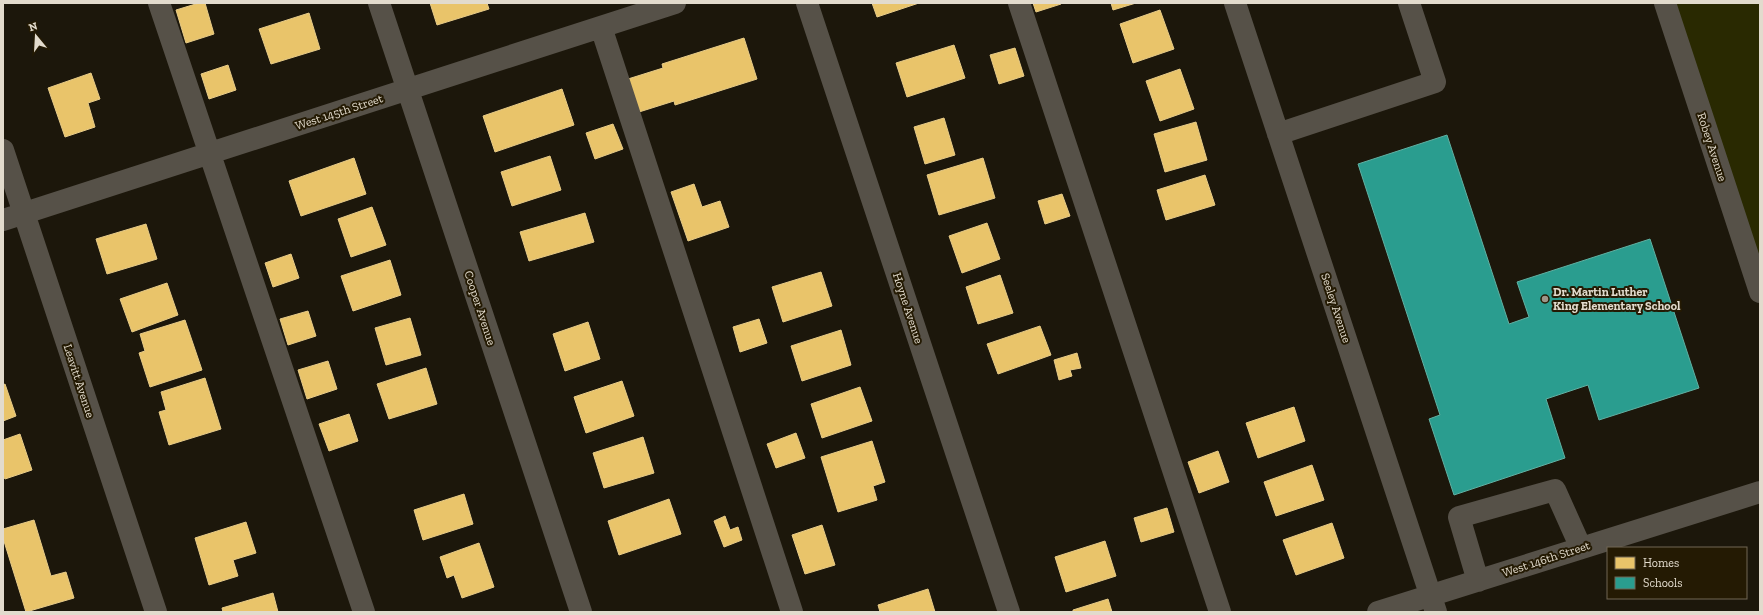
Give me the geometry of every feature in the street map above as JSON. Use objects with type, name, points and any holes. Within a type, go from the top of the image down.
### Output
[{"type":"street","points":[[159,3],[364,612]]},
{"type":"street","name":"Cooper Avenue","points":[[379,3],[581,612]]},
{"type":"street","name":"West 145th Street","points":[[3,220],[675,3]]},
{"type":"street","name":"Hoyne Avenue","points":[[807,3],[1009,612]]},
{"type":"street","points":[[1019,3],[1220,612]]},
{"type":"street","name":"Seeley Avenue","points":[[1235,3],[1433,604]]},
{"type":"street","points":[[1278,134],[1435,82],[1409,3]]},
{"type":"street","name":"Robey Avenue","points":[[1665,3],[1760,292]]},
{"type":"street","points":[[600,27],[792,612]]},
{"type":"street","name":"Leavitt Avenue","points":[[3,150],[156,612]]},
{"type":"street","points":[[1478,580],[1459,517],[1555,490],[1581,548]]},
{"type":"street","name":"West 146th Street","points":[[1378,612],[1433,604],[1478,580],[1760,492]]},
{"type":"shaded area","points":[[1665,3],[1760,3],[1760,292]]},
{"type":"building: Homes","points":[[199,3],[205,3],[214,34],[186,43],[176,10]]},
{"type":"building: Homes","points":[[430,3],[487,3],[489,9],[437,25]]},
{"type":"building: Homes","points":[[872,3],[919,3],[877,17]]},
{"type":"building: Homes","points":[[1033,3],[1060,3],[1061,4],[1036,12]]},
{"type":"building: Homes","points":[[1111,3],[1136,3],[1113,10]]},
{"type":"building: Homes","points":[[1160,10],[1174,49],[1133,63],[1120,24]]},
{"type":"building: Homes","points":[[309,13],[320,49],[271,64],[259,29]]},
{"type":"building: Homes","points":[[744,38],[757,79],[675,105],[674,101],[639,112],[628,79],[663,68],[662,64]]},
{"type":"building: Homes","points":[[954,45],[965,78],[907,97],[896,63]]},
{"type":"building: Homes","points":[[1015,48],[1024,76],[999,84],[990,55]]},
{"type":"building: Homes","points":[[228,65],[236,90],[209,99],[201,74]]},
{"type":"building: Homes","points":[[1180,69],[1194,109],[1160,121],[1146,81]]},
{"type":"building: Homes","points":[[91,73],[100,99],[88,103],[95,127],[65,137],[48,88]]},
{"type":"building: Homes","points":[[562,89],[574,125],[495,152],[483,116]]},
{"type":"building: Homes","points":[[944,118],[955,155],[925,164],[914,127]]},
{"type":"building: Homes","points":[[1196,122],[1207,160],[1165,172],[1154,134]]},
{"type":"building: Homes","points":[[613,124],[623,149],[595,159],[586,133]]},
{"type":"building: Homes","points":[[550,156],[561,190],[512,206],[501,172]]},
{"type":"building: Homes","points":[[354,158],[366,194],[301,216],[289,181]]},
{"type":"building: Homes","points":[[983,158],[995,198],[939,215],[927,175]]},
{"type":"building: Homes","points":[[1205,175],[1215,205],[1166,220],[1157,190]]},
{"type":"building: Homes","points":[[694,184],[702,207],[720,201],[729,227],[688,241],[671,192]]},
{"type":"building: Homes","points":[[1062,194],[1070,216],[1045,224],[1038,201]]},
{"type":"building: Homes","points":[[372,207],[386,245],[351,257],[338,219]]},
{"type":"building: Homes","points":[[585,213],[594,242],[529,261],[520,232]]},
{"type":"building: Homes","points":[[987,223],[1000,259],[962,273],[949,236]]},
{"type":"building: Homes","points":[[146,224],[157,259],[107,274],[96,239]]},
{"type":"building: Homes","points":[[291,254],[299,278],[273,287],[265,263]]},
{"type":"building: Homes","points":[[390,260],[401,295],[353,311],[341,276]]},
{"type":"building: Homes","points":[[821,272],[832,306],[783,322],[772,287]]},
{"type":"building: Homes","points":[[1000,275],[1013,313],[978,324],[966,287]]},
{"type":"building: Homes","points":[[167,283],[178,315],[132,332],[120,299]]},
{"type":"building: Homes","points":[[308,311],[316,336],[288,345],[280,319]]},
{"type":"building: Homes","points":[[410,318],[421,355],[386,365],[375,328]]},
{"type":"building: Homes","points":[[759,319],[767,343],[740,352],[733,327]]},
{"type":"building: Homes","points":[[185,320],[202,370],[150,387],[139,353],[145,351],[140,334]]},
{"type":"building: Homes","points":[[588,322],[600,359],[565,371],[553,334]]},
{"type":"building: Homes","points":[[1040,326],[1051,355],[998,374],[987,344]]},
{"type":"building: Homes","points":[[841,330],[851,365],[802,381],[791,346]]},
{"type":"building: Homes","points":[[1077,353],[1081,368],[1070,370],[1072,376],[1059,380],[1054,360]]},
{"type":"building: Homes","points":[[328,361],[337,389],[307,399],[298,370]]},
{"type":"building: Homes","points":[[426,368],[437,404],[389,419],[377,384]]},
{"type":"building: Homes","points":[[205,378],[221,429],[169,445],[159,412],[166,410],[161,392]]},
{"type":"building: Homes","points":[[622,381],[634,416],[586,433],[574,397]]},
{"type":"building: Homes","points":[[5,384],[16,416],[3,421],[3,385]]},
{"type":"building: Homes","points":[[860,387],[872,421],[822,438],[811,404]]},
{"type":"building: Homes","points":[[1294,407],[1305,441],[1258,458],[1246,423]]},
{"type":"building: Homes","points":[[349,414],[358,441],[329,451],[319,424]]},
{"type":"building: Homes","points":[[796,433],[805,458],[776,468],[767,444]]},
{"type":"building: Homes","points":[[20,434],[32,470],[5,479],[3,476],[3,440]]},
{"type":"building: Homes","points":[[643,437],[654,473],[604,488],[593,453]]},
{"type":"building: Homes","points":[[872,441],[885,482],[873,486],[877,500],[838,512],[821,457]]},
{"type":"building: Homes","points":[[1218,451],[1229,482],[1199,493],[1188,462]]},
{"type":"building: Homes","points":[[1312,465],[1324,500],[1276,516],[1264,482]]},
{"type":"building: Homes","points":[[464,494],[473,524],[423,540],[414,510]]},
{"type":"building: Homes","points":[[669,499],[681,534],[619,555],[608,521]]},
{"type":"building: Homes","points":[[1167,508],[1174,532],[1141,542],[1134,518]]},
{"type":"building: Homes","points":[[725,516],[730,530],[738,527],[742,540],[724,547],[714,521]]},
{"type":"building: Homes","points":[[34,520],[51,576],[66,572],[74,598],[26,612],[3,538],[3,529]]},
{"type":"building: Homes","points":[[246,522],[256,553],[233,560],[238,576],[209,585],[195,538]]},
{"type":"building: Homes","points":[[1332,523],[1344,558],[1296,575],[1283,540]]},
{"type":"building: Homes","points":[[822,525],[835,565],[805,574],[792,535]]},
{"type":"building: Homes","points":[[1105,541],[1116,576],[1066,592],[1055,557]]},
{"type":"building: Homes","points":[[479,543],[494,587],[462,598],[454,575],[447,578],[440,557]]},
{"type":"building: Homes","points":[[928,589],[935,612],[880,612],[878,605]]},
{"type":"building: Homes","points":[[273,593],[278,612],[223,612],[222,608]]},
{"type":"building: Homes","points":[[1108,599],[1112,612],[1073,612],[1073,610]]},
{"type":"building: Schools","points":[[1447,135],[1509,324],[1529,317],[1517,282],[1650,239],[1699,388],[1599,420],[1588,385],[1546,399],[1565,458],[1454,495],[1429,419],[1440,415],[1358,164]]},
{"type":"place","name":"Dr. Martin Luther King Elementary School","points":[[1545,299]]}]
